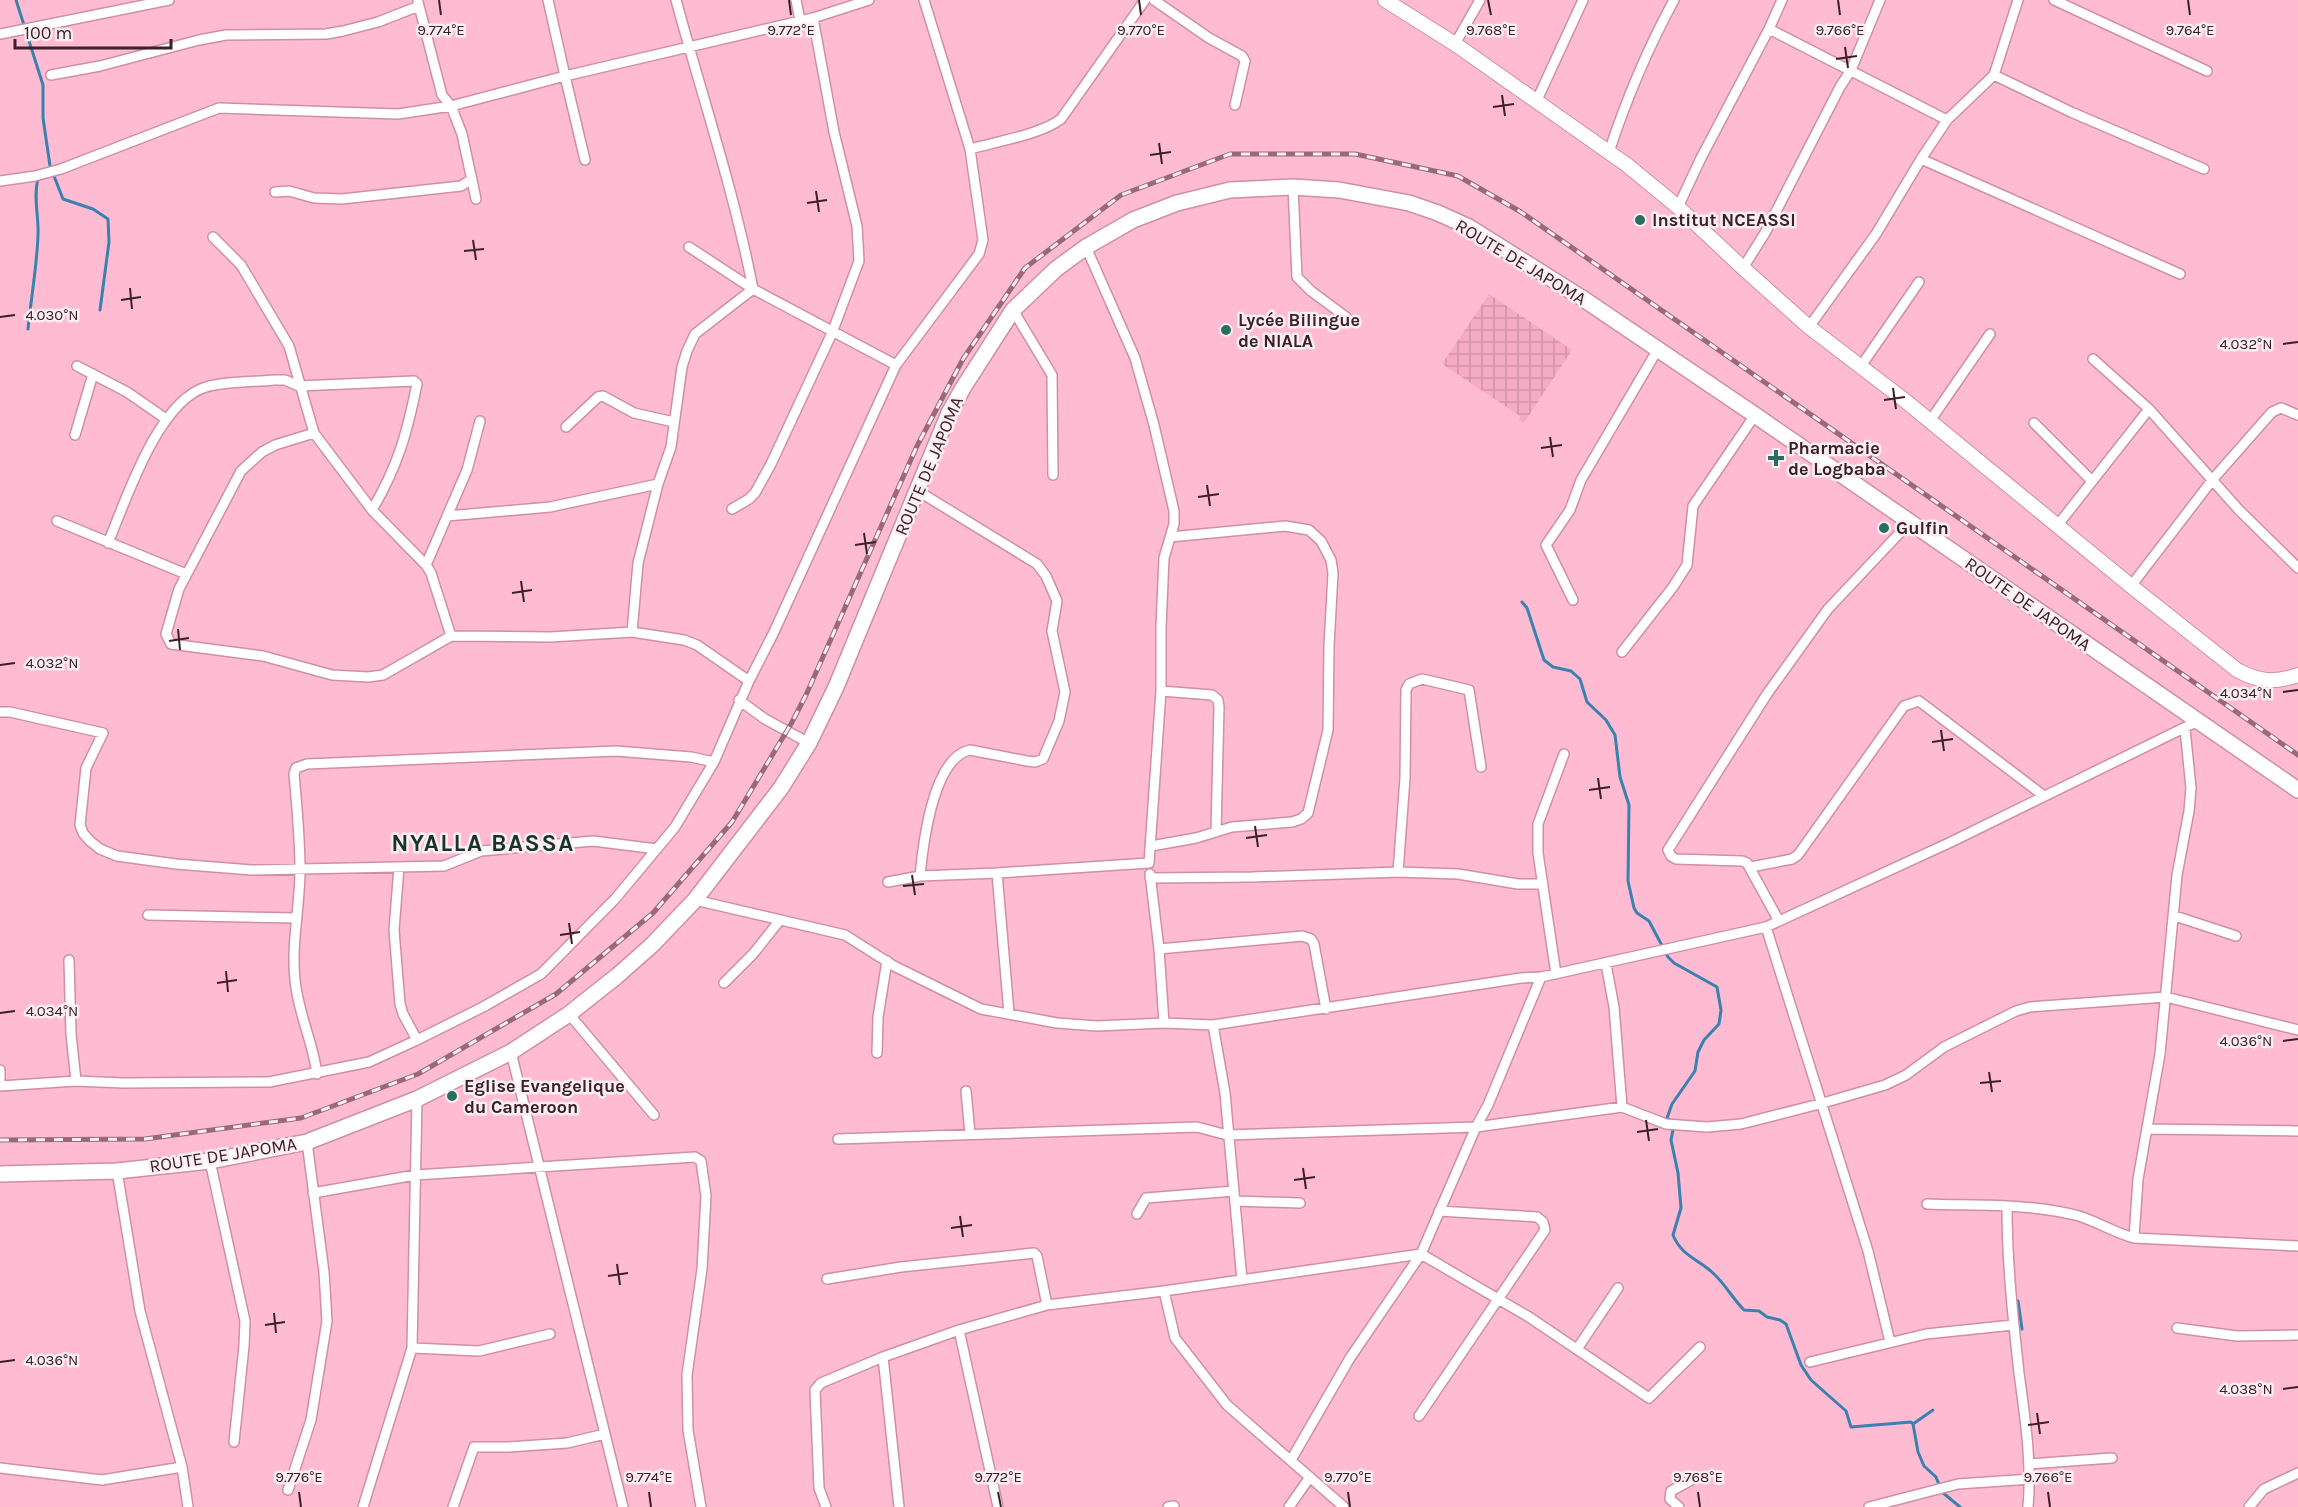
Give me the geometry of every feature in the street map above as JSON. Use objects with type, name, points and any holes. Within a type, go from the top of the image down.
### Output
[{"type":"main road","points":[[1385,0],[1455,44],[1609,152],[1678,207],[1809,327],[1861,366],[2237,670],[2253,678],[2271,682],[2298,675]]},
{"type":"main road","name":"ROUTE DE JAPOMA","points":[[0,1174],[117,1171],[210,1161],[307,1142],[417,1099],[511,1052],[569,1014],[652,945],[695,900],[781,788],[809,743],[836,687],[949,413],[1012,310],[1056,269],[1086,247],[1133,220],[1177,203],[1230,190],[1293,187],[1339,190],[1408,203],[1469,227],[1658,349],[1755,415],[1910,522],[2192,725],[2298,790]]},
{"type":"street","points":[[0,34],[169,0]]},
{"type":"street","points":[[548,0],[585,160]]},
{"type":"street","points":[[676,0],[727,176],[743,237],[753,289]]},
{"type":"street","points":[[796,0],[800,20]]},
{"type":"street","points":[[0,181],[35,176],[61,169],[219,108],[385,114],[451,106],[565,76],[813,18],[869,0]]},
{"type":"street","points":[[0,1070],[0,1086],[76,1081],[262,1082],[317,1074],[374,1061],[483,1007],[547,969],[615,899],[675,827],[714,762],[740,700],[774,632],[896,365],[979,254],[983,240],[982,227],[970,149],[924,0]]},
{"type":"street","points":[[970,149],[1040,130],[1061,119],[1145,0]]},
{"type":"street","points":[[1154,0],[1209,38],[1242,56],[1245,60],[1235,105]]},
{"type":"street","points":[[1455,44],[1480,0]]},
{"type":"street","points":[[1537,100],[1583,0]]},
{"type":"street","points":[[1609,152],[1626,103],[1674,0]]},
{"type":"street","points":[[1678,207],[1701,158],[1770,28],[1782,0]]},
{"type":"street","points":[[1743,268],[1765,233],[1851,70],[1880,0]]},
{"type":"street","points":[[1809,327],[1876,234],[1947,120],[1994,75],[2018,0]]},
{"type":"street","points":[[2054,0],[2207,71]]},
{"type":"street","points":[[51,75],[100,66],[226,35],[326,34],[343,31],[378,22],[418,3],[442,95],[451,106],[462,134],[476,200]]},
{"type":"street","points":[[732,509],[749,499],[762,482],[832,333],[859,261],[859,238],[834,132],[813,18]]},
{"type":"street","points":[[1770,28],[1947,120]]},
{"type":"street","points":[[1994,75],[2071,112],[2204,169]]},
{"type":"street","points":[[1921,159],[2180,274]]},
{"type":"street","points":[[275,192],[289,191],[314,198],[351,198],[461,186],[472,179]]},
{"type":"street","points":[[1293,187],[1297,277],[1311,291],[1346,317]]},
{"type":"street","points":[[213,237],[241,266],[289,346],[314,433],[372,510],[426,565],[431,573],[451,636]]},
{"type":"street","points":[[1086,247],[1135,358],[1154,425],[1174,511],[1174,524],[1164,558],[1162,583],[1161,691],[1149,863],[1159,949],[1164,1023]]},
{"type":"street","points":[[689,248],[753,289],[896,365]]},
{"type":"street","points":[[1861,366],[1919,282]]},
{"type":"street","points":[[632,632],[638,564],[658,484],[671,447],[682,368],[687,351],[695,334],[753,289]]},
{"type":"street","points":[[1012,310],[1052,375],[1053,475]]},
{"type":"street","points":[[1930,422],[1990,334]]},
{"type":"street","points":[[1573,600],[1546,545],[1570,510],[1581,480],[1658,349]]},
{"type":"street","points":[[2093,359],[2149,409],[2239,510],[2298,568]]},
{"type":"street","points":[[76,366],[127,392],[166,419]]},
{"type":"street","points":[[75,435],[93,374]]},
{"type":"street","points":[[108,543],[136,476],[166,419],[195,392],[208,386],[275,380],[299,386],[414,381],[417,384],[406,436],[392,474],[372,510]]},
{"type":"street","points":[[566,426],[598,397],[603,396],[634,413],[674,422]]},
{"type":"street","points":[[2131,586],[2213,479],[2272,411],[2281,408],[2298,415]]},
{"type":"street","points":[[2057,526],[2149,409]]},
{"type":"street","points":[[1622,652],[1673,587],[1687,565],[1693,506],[1755,415]]},
{"type":"street","points":[[426,565],[470,461],[480,421]]},
{"type":"street","points":[[2034,423],[2059,451],[2092,480]]},
{"type":"street","points":[[314,433],[275,445],[262,452],[241,471],[179,590],[166,634],[171,644],[263,656],[332,675],[368,677],[383,675],[451,636],[551,637],[632,632],[684,640],[697,645],[749,681]]},
{"type":"street","points":[[447,516],[550,507],[658,484]]},
{"type":"street","points":[[918,491],[1037,564],[1046,576],[1057,601],[1052,631],[1065,692],[1059,721],[1043,759],[1035,762],[970,750],[962,752],[952,761],[938,788],[933,804],[924,839],[920,876]]},
{"type":"street","points":[[57,521],[186,574]]},
{"type":"street","points":[[1779,921],[1751,867],[1742,861],[1676,859],[1668,850],[1767,694],[1828,609],[1910,522]]},
{"type":"street","points":[[1151,846],[1196,838],[1239,826],[1292,822],[1301,819],[1308,813],[1328,730],[1333,573],[1331,560],[1321,541],[1312,532],[1285,526],[1170,537]]},
{"type":"street","points":[[1398,872],[1405,778],[1406,690],[1408,684],[1422,679],[1468,690],[1481,767]]},
{"type":"street","points":[[1161,691],[1212,695],[1218,700],[1216,832]]},
{"type":"street","points":[[740,700],[765,719],[809,743]]},
{"type":"street","points":[[1751,867],[1792,859],[1797,855],[1904,706],[1911,702],[1919,701],[2044,796]]},
{"type":"street","points":[[0,712],[10,712],[103,733],[86,768],[80,825],[83,833],[100,849],[117,856],[176,864],[252,870],[300,870],[444,866],[481,851],[593,841],[657,849]]},
{"type":"street","points":[[695,900],[845,935],[887,961],[981,1009],[1057,1023],[1097,1026],[1164,1023],[1213,1025],[1521,978],[1541,977],[1766,927],[1951,842],[2192,725],[2189,811],[2177,875],[2175,916],[2160,1054],[2138,1179],[2134,1238]]},
{"type":"street","points":[[317,1074],[315,1057],[304,1024],[295,981],[300,870],[294,774],[296,768],[616,751],[691,757],[714,762]]},
{"type":"street","points":[[1556,974],[1538,853],[1538,824],[1564,754]]},
{"type":"street","points":[[888,882],[920,876],[1149,863]]},
{"type":"street","points":[[399,867],[394,930],[400,1004],[417,1040]]},
{"type":"street","points":[[1150,878],[1398,872],[1458,874],[1518,884],[1543,884]]},
{"type":"street","points":[[997,873],[1009,1013]]},
{"type":"street","points":[[148,915],[297,918]]},
{"type":"street","points":[[2175,916],[2236,936]]},
{"type":"street","points":[[724,983],[753,954],[780,920]]},
{"type":"street","points":[[1766,927],[1868,1251],[1890,1341]]},
{"type":"street","points":[[1159,949],[1302,936],[1311,939],[1314,944],[1326,1009]]},
{"type":"street","points":[[69,960],[71,1034],[76,1081]]},
{"type":"street","points":[[877,1053],[878,1017],[887,961]]},
{"type":"street","points":[[1606,964],[1614,1007],[1622,1107]]},
{"type":"street","points":[[1291,1460],[1350,1358],[1421,1254],[1476,1127],[1488,1105],[1541,977]]},
{"type":"street","points":[[838,1139],[1197,1127],[1227,1134],[1476,1127],[1622,1107],[1666,1124],[1707,1127],[1741,1124],[1885,1084],[1906,1075],[1944,1047],[2023,1009],[2166,997],[2298,1030]]},
{"type":"street","points":[[569,1014],[654,1115]]},
{"type":"street","points":[[1213,1025],[1224,1087],[1242,1280]]},
{"type":"street","points":[[511,1052],[623,1507]]},
{"type":"street","points":[[966,1092],[970,1134]]},
{"type":"street","points":[[363,1507],[412,1348],[417,1099]]},
{"type":"street","points":[[2148,1129],[2297,1131],[2298,1120]]},
{"type":"street","points":[[288,1490],[311,1420],[327,1322],[324,1272],[307,1142]]},
{"type":"street","points":[[313,1193],[415,1175],[695,1156],[701,1161],[706,1196],[702,1269],[687,1375],[688,1430],[701,1507]]},
{"type":"street","points":[[210,1161],[245,1321],[234,1442]]},
{"type":"street","points":[[117,1171],[140,1311],[182,1467],[188,1507]]},
{"type":"street","points":[[1137,1214],[1146,1198],[1234,1196],[1300,1203]]},
{"type":"street","points":[[1927,1204],[2007,1207],[2055,1212],[2080,1217],[2134,1238],[2298,1246]]},
{"type":"street","points":[[2007,1207],[2007,1257],[2013,1324],[2031,1464],[2028,1507]]},
{"type":"street","points":[[1419,1416],[1545,1230],[1543,1222],[1536,1217],[1439,1211]]},
{"type":"street","points":[[827,1279],[901,1267],[1034,1253],[1037,1256],[1047,1305]]},
{"type":"street","points":[[826,1507],[819,1488],[815,1390],[821,1383],[883,1356],[959,1330],[1047,1305],[1164,1291],[1421,1254],[1498,1298],[1649,1398],[1700,1347]]},
{"type":"street","points":[[1577,1350],[1618,1288]]},
{"type":"street","points":[[1164,1291],[1175,1338],[1227,1405],[1344,1507]]},
{"type":"street","points":[[1810,1362],[1926,1334],[2013,1324]]},
{"type":"street","points":[[2177,1328],[2237,1336],[2298,1335]]},
{"type":"street","points":[[959,1330],[998,1507]]},
{"type":"street","points":[[412,1348],[479,1351],[550,1334]]},
{"type":"street","points":[[883,1356],[899,1507]]},
{"type":"street","points":[[453,1507],[474,1448],[567,1443],[605,1434]]},
{"type":"street","points":[[2031,1464],[2112,1458]]},
{"type":"street","points":[[0,1468],[102,1480],[182,1467]]},
{"type":"street","points":[[2249,1507],[2264,1489],[2298,1473]]},
{"type":"street","points":[[1289,1507],[1310,1477]]},
{"type":"street","points":[[1679,1507],[1670,1498],[1671,1491],[1695,1478]]},
{"type":"street","points":[[1869,1507],[1958,1484],[2031,1479]]},
{"type":"shaded area","points":[[1489,294],[1572,350],[1524,423],[1519,420],[1520,416],[1442,364]]},
{"type":"waterway","points":[[16,0],[43,85],[43,118],[50,166],[63,199],[93,209],[108,219],[109,242],[100,310]]},
{"type":"waterway","points":[[28,329],[37,247],[36,192],[38,179]]},
{"type":"waterway","points":[[1522,602],[1527,608],[1544,660],[1553,667],[1571,671],[1580,679],[1587,702],[1606,720],[1615,735],[1620,777],[1629,805],[1628,881],[1634,908],[1637,913],[1649,921],[1668,957],[1674,963],[1717,987],[1721,1010],[1719,1024],[1704,1040],[1698,1052],[1695,1071],[1672,1104],[1667,1118],[1670,1120]]},
{"type":"waterway","points":[[1674,1125],[1671,1140],[1678,1173],[1681,1208],[1673,1235],[1681,1248],[1714,1274],[1744,1310],[1759,1311],[1767,1317],[1786,1324],[1801,1365],[1811,1380],[1846,1411],[1851,1427],[1911,1422],[1913,1424],[1933,1410]]},
{"type":"waterway","points":[[2018,1301],[2022,1329]]},
{"type":"waterway","points":[[1913,1424],[1918,1452],[1924,1466],[1936,1477],[1942,1492],[1960,1507]]},
{"type":"railway","points":[[0,1140],[145,1139],[301,1118],[418,1074],[556,994],[653,913],[732,822],[806,695],[917,446],[963,359],[1025,268],[1121,195],[1230,154],[1355,154],[1458,176],[1521,212],[2298,755]]},
{"type":"place","name":"Institut NCEASSI","points":[[1640,220]]},
{"type":"place","name":"Lycée Bilingue de NIALA","points":[[1226,330]]},
{"type":"place","name":"Pharmacie de Logbaba","points":[[1776,458]]},
{"type":"place","name":"Gulfin","points":[[1884,528]]},
{"type":"place","name":"Eglise Evangelique du Cameroon","points":[[452,1096]]},
{"type":"district","name":"NYALLA BASSA","points":[[483,843]]}]
